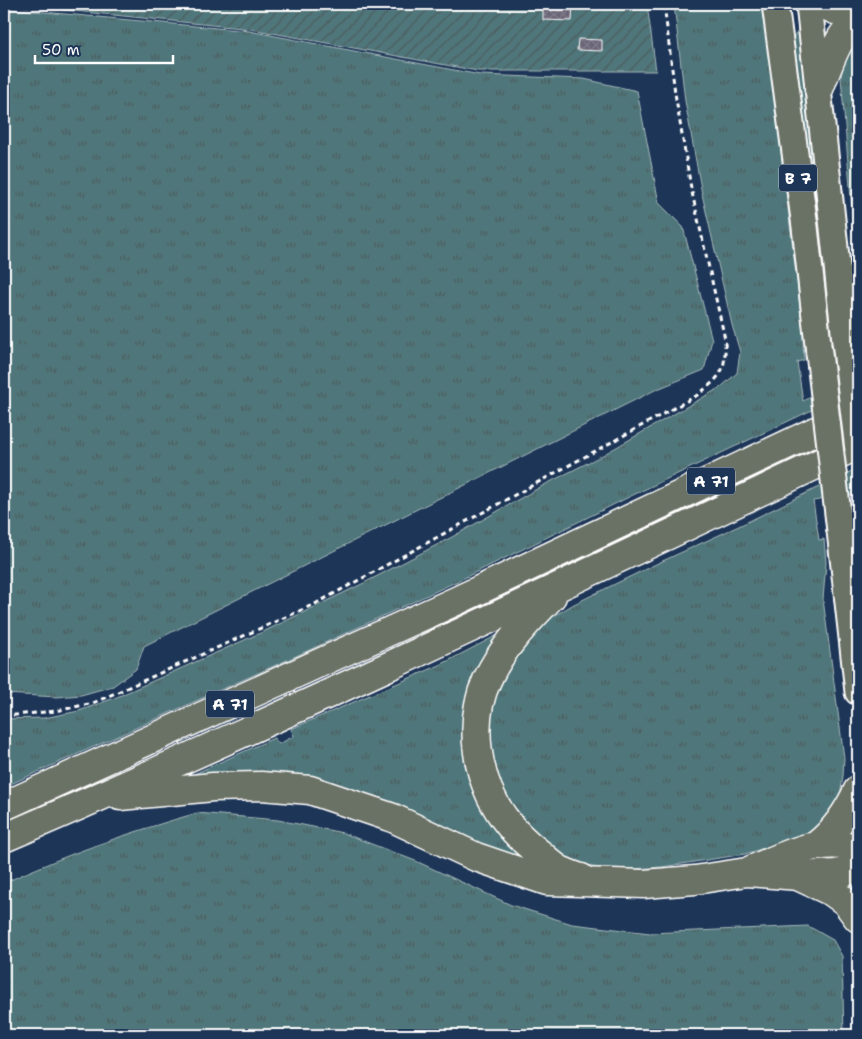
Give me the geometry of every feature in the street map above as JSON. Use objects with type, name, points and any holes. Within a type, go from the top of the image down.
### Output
[{"type":"highway","points":[[822,4],[836,10],[858,11]]},
{"type":"highway","points":[[819,89],[833,52],[842,37],[858,18]]},
{"type":"highway","name":"A 71","points":[[4,806],[456,601],[858,411]]},
{"type":"highway","name":"A 71","points":[[4,838],[98,798],[356,682],[858,445]]},
{"type":"highway","points":[[564,584],[517,633],[500,656],[486,681],[478,711],[476,741],[481,770],[490,794],[521,839],[559,870],[594,883]]},
{"type":"highway","points":[[98,798],[213,787],[261,786],[310,790],[393,818],[476,857],[547,881],[644,884],[695,880],[747,872],[817,845],[829,836],[840,823],[858,790]]},
{"type":"highway","points":[[817,845],[847,845],[858,849]]},
{"type":"highway","points":[[747,872],[799,876],[836,874],[858,869]]},
{"type":"highway","points":[[799,876],[832,892],[846,902],[858,918]]},
{"type":"main road","name":"B 7","points":[[775,4],[805,228],[858,692]]},
{"type":"main road","name":"B 7","points":[[808,4],[858,450]]},
{"type":"path","points":[[4,716],[56,711],[93,702],[314,604],[696,396],[717,380],[726,361],[725,339],[691,188],[675,93],[664,4]]},
{"type":"green space","points":[[15,4],[647,4],[656,71],[478,71],[251,29]]},
{"type":"green space","points":[[674,4],[763,4],[802,323],[804,360],[797,362],[803,401],[858,369],[858,388],[462,579],[305,652],[4,787],[4,719],[44,718],[79,711],[117,697],[267,630],[364,583],[601,456],[721,387],[737,373],[740,352],[702,194],[685,101]]},
{"type":"green space","points":[[11,9],[249,31],[480,75],[584,79],[637,91],[659,203],[683,227],[712,340],[704,370],[655,390],[144,646],[136,669],[113,686],[81,695],[57,697],[4,694],[4,84]]},
{"type":"green space","points":[[800,29],[831,324],[832,346],[828,347],[791,49],[794,35]]},
{"type":"green space","points":[[858,37],[858,334],[856,335],[854,313],[857,272],[841,77],[844,59]]},
{"type":"green space","points":[[858,468],[858,494],[813,501],[819,540],[824,539],[826,563],[823,599],[844,758],[840,796],[826,819],[812,833],[745,854],[662,867],[617,870],[584,866],[551,850],[523,827],[497,789],[487,720],[503,668],[544,622],[574,604]]},
{"type":"green space","points":[[507,630],[466,728],[540,864],[509,859],[399,811],[176,782],[274,738],[279,744],[294,736],[291,729],[440,665]]},
{"type":"green space","points":[[197,813],[278,820],[343,833],[418,862],[511,905],[572,924],[650,933],[808,926],[833,940],[842,956],[844,1035],[4,1035],[4,883],[51,862],[99,844]]},
{"type":"building","points":[[543,4],[573,4],[572,21],[543,20]]},
{"type":"building","points":[[578,39],[602,40],[602,51],[577,50]]}]
